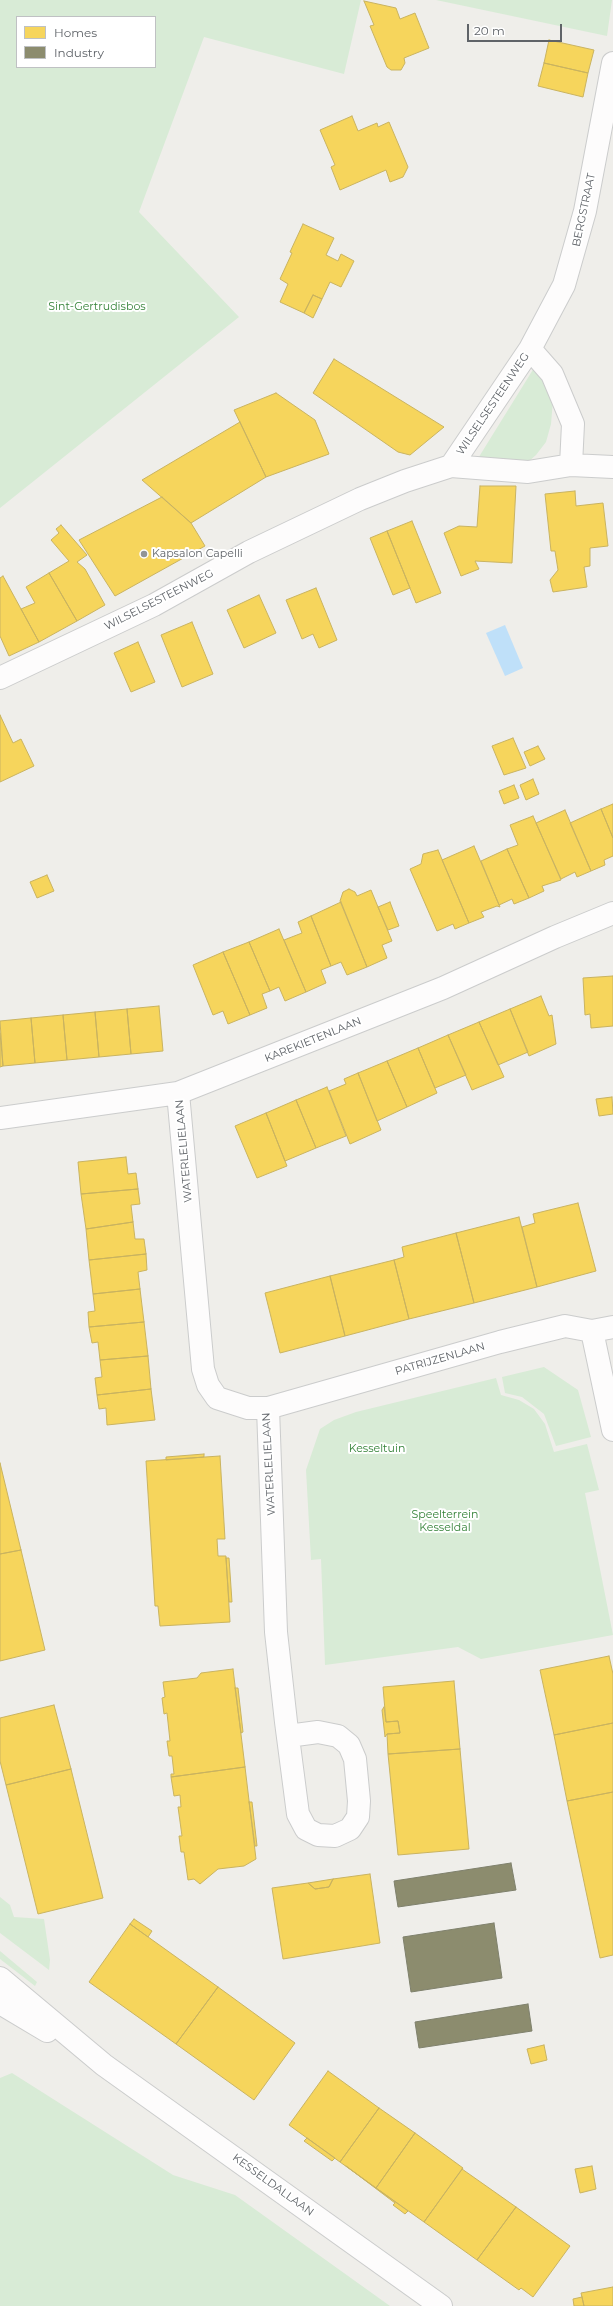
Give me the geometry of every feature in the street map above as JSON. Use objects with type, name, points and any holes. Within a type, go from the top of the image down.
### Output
[{"type":"street","name":"BERGSTRAAT","points":[[530,349],[564,285],[576,248],[613,63]]},
{"type":"street","name":"WILSELSESTEENWEG","points":[[451,466],[530,349],[552,374],[573,424],[571,465]]},
{"type":"street","name":"WILSELSESTEENWEG","points":[[0,678],[154,605],[249,552],[360,499],[451,466],[528,472],[571,465],[613,468]]},
{"type":"street","name":"KAREKIETENLAAN","points":[[0,1118],[178,1093],[443,988],[555,937],[613,913]]},
{"type":"street","name":"WATERLELIELAAN","points":[[178,1093],[203,1369],[208,1385],[217,1398],[248,1408],[268,1408],[276,1632],[288,1736],[298,1814],[306,1829],[318,1835],[335,1836],[350,1829],[358,1817],[359,1801],[355,1759],[349,1745],[338,1736],[318,1732],[288,1736]]},
{"type":"street","name":"PATRIJZENLAAN","points":[[268,1408],[500,1342],[565,1326],[592,1331],[613,1327]]},
{"type":"street","points":[[592,1331],[613,1430]]},
{"type":"street","name":"KESSELDALLAAN","points":[[0,1978],[104,2065],[441,2306]]},
{"type":"street","name":"KESSELDALLAAN","points":[[0,2003],[104,2065]]},
{"type":"green space","name":"Sint-Gertrudisbos","points":[[0,0],[361,0],[344,74],[204,37],[139,212],[239,317],[0,508]]},
{"type":"green space","points":[[436,0],[612,0],[607,36]]},
{"type":"green space","points":[[534,368],[539,373],[553,400],[551,424],[546,442],[536,455],[528,462],[477,460]]},
{"type":"green space","points":[[544,1367],[578,1390],[591,1437],[556,1446],[544,1414],[522,1397],[505,1393],[502,1377]]},
{"type":"green space","name":"Speelterrein Kesseldal","points":[[496,1378],[501,1395],[519,1400],[534,1409],[545,1424],[554,1452],[587,1444],[599,1490],[585,1493],[613,1635],[481,1659],[458,1647],[325,1665],[321,1559],[311,1560],[306,1470],[320,1429],[334,1420],[356,1412]]},
{"type":"green space","points":[[0,1897],[10,1905],[14,1917],[44,1919],[50,1960],[49,1970],[0,1933]]},
{"type":"green space","points":[[0,1951],[37,1982],[35,1986],[0,1959]]},
{"type":"green space","points":[[12,2073],[173,2175],[235,2195],[390,2306],[0,2306],[0,2078]]},
{"type":"water","points":[[505,625],[523,668],[505,676],[486,633]]},
{"type":"building: Homes","points":[[364,1],[396,8],[400,19],[415,13],[429,48],[404,58],[405,63],[401,70],[391,70],[387,67],[370,26],[374,25]]},
{"type":"building: Homes","points":[[549,40],[594,50],[588,73],[544,63]]},
{"type":"building: Homes","points":[[544,63],[588,73],[583,97],[538,86]]},
{"type":"building: Homes","points":[[352,116],[358,131],[377,123],[378,127],[389,122],[408,167],[403,177],[390,182],[386,170],[340,190],[331,167],[335,165],[320,130]]},
{"type":"building: Homes","points":[[303,224],[334,238],[326,255],[338,261],[341,254],[354,261],[341,287],[330,282],[322,299],[313,295],[304,313],[280,302],[288,284],[280,279]]},
{"type":"building: Homes","points":[[313,295],[322,299],[313,318],[304,313]]},
{"type":"building: Homes","points":[[334,359],[444,427],[410,455],[398,452],[313,393]]},
{"type":"building: Homes","points":[[276,393],[315,420],[329,454],[266,477],[234,410]]},
{"type":"building: Homes","points":[[240,422],[266,477],[191,523],[142,480]]},
{"type":"building: Homes","points":[[480,486],[516,486],[512,563],[475,561],[479,569],[461,576],[444,533],[459,526],[477,527]]},
{"type":"building: Homes","points":[[575,491],[576,506],[603,503],[608,546],[590,548],[590,566],[584,567],[587,587],[553,592],[550,580],[558,570],[555,551],[551,551],[545,494]]},
{"type":"building: Homes","points":[[162,497],[191,523],[205,546],[115,596],[79,540]]},
{"type":"building: Homes","points":[[412,521],[441,593],[416,603],[387,531]]},
{"type":"building: Homes","points":[[61,525],[87,555],[77,562],[85,569],[105,605],[77,621],[49,573],[69,561],[51,540],[59,533],[56,529]]},
{"type":"building: Homes","points":[[387,531],[410,588],[393,595],[370,538]]},
{"type":"building: Homes","points":[[49,573],[77,621],[39,642],[21,609],[35,603],[26,587]]},
{"type":"building: Homes","points":[[3,576],[39,642],[9,656],[0,636],[0,578]]},
{"type":"building: Homes","points":[[316,588],[337,640],[319,648],[313,634],[302,639],[286,600]]},
{"type":"building: Homes","points":[[259,595],[276,633],[244,648],[227,610]]},
{"type":"building: Homes","points":[[192,622],[213,674],[182,687],[161,635]]},
{"type":"building: Homes","points":[[138,642],[155,682],[131,692],[114,653]]},
{"type":"building: Homes","points":[[0,715],[13,743],[21,739],[34,766],[0,782]]},
{"type":"building: Homes","points":[[513,738],[526,768],[504,775],[492,746]]},
{"type":"building: Homes","points":[[538,746],[545,759],[530,766],[524,752]]},
{"type":"building: Homes","points":[[533,779],[539,794],[526,800],[520,785]]},
{"type":"building: Homes","points":[[514,785],[519,798],[504,804],[499,791]]},
{"type":"building: Homes","points":[[613,804],[613,838],[601,809]]},
{"type":"building: Homes","points":[[601,809],[613,838],[613,856],[604,860],[605,865],[591,871],[570,823]]},
{"type":"building: Homes","points":[[565,810],[591,871],[577,877],[575,872],[561,879],[536,823]]},
{"type":"building: Homes","points":[[533,816],[561,880],[542,886],[544,891],[529,898],[507,849],[518,845],[510,825]]},
{"type":"building: Homes","points":[[474,846],[500,907],[497,906],[481,912],[484,917],[469,923],[442,860]]},
{"type":"building: Homes","points":[[507,849],[529,898],[514,904],[512,899],[499,905],[481,861]]},
{"type":"building: Homes","points":[[438,850],[469,923],[455,929],[453,924],[437,931],[410,869],[421,864],[423,854]]},
{"type":"building: Homes","points":[[47,875],[54,891],[37,898],[30,882]]},
{"type":"building: Homes","points":[[349,889],[355,892],[357,896],[371,890],[392,941],[382,945],[387,958],[367,967],[340,901],[343,892]]},
{"type":"building: Homes","points":[[341,902],[367,967],[347,975],[341,962],[331,966],[311,916]]},
{"type":"building: Homes","points":[[390,902],[399,926],[388,930],[378,907]]},
{"type":"building: Homes","points":[[311,916],[331,966],[321,970],[326,983],[306,992],[284,940],[302,933],[298,922]]},
{"type":"building: Homes","points":[[279,929],[306,992],[285,1001],[279,987],[270,991],[249,942]]},
{"type":"building: Homes","points":[[249,942],[270,991],[262,994],[267,1008],[250,1015],[223,952]]},
{"type":"building: Homes","points":[[223,952],[250,1015],[228,1024],[223,1011],[213,1015],[193,965]]},
{"type":"building: Homes","points":[[613,976],[613,1026],[591,1028],[590,1014],[585,1015],[583,978]]},
{"type":"building: Homes","points":[[541,996],[549,1016],[552,1015],[556,1044],[529,1056],[510,1009]]},
{"type":"building: Homes","points":[[159,1006],[163,1051],[131,1054],[127,1009]]},
{"type":"building: Homes","points":[[127,1009],[131,1054],[99,1057],[95,1012]]},
{"type":"building: Homes","points":[[510,1009],[528,1052],[498,1065],[479,1022]]},
{"type":"building: Homes","points":[[95,1012],[99,1057],[67,1060],[63,1015]]},
{"type":"building: Homes","points":[[63,1015],[67,1060],[35,1063],[31,1018]]},
{"type":"building: Homes","points":[[31,1018],[35,1063],[3,1066],[0,1021]]},
{"type":"building: Homes","points":[[479,1022],[504,1077],[472,1090],[448,1035]]},
{"type":"building: Homes","points":[[0,1033],[3,1066],[0,1067]]},
{"type":"building: Homes","points":[[448,1035],[466,1075],[435,1088],[418,1048]]},
{"type":"building: Homes","points":[[418,1048],[437,1093],[407,1107],[387,1061]]},
{"type":"building: Homes","points":[[387,1061],[407,1107],[377,1121],[358,1073]]},
{"type":"building: Homes","points":[[358,1073],[381,1130],[350,1144],[329,1091],[346,1084],[344,1079]]},
{"type":"building: Homes","points":[[327,1087],[346,1136],[316,1148],[296,1100]]},
{"type":"building: Homes","points":[[612,1097],[613,1114],[599,1116],[596,1099]]},
{"type":"building: Homes","points":[[296,1100],[316,1148],[285,1161],[266,1113]]},
{"type":"building: Homes","points":[[266,1113],[287,1166],[257,1178],[235,1126]]},
{"type":"building: Homes","points":[[126,1157],[128,1174],[136,1173],[138,1189],[81,1194],[78,1162]]},
{"type":"building: Homes","points":[[138,1189],[140,1204],[131,1205],[133,1222],[86,1229],[81,1194]]},
{"type":"building: Homes","points":[[578,1203],[596,1271],[537,1287],[522,1227],[535,1223],[533,1214]]},
{"type":"building: Homes","points":[[519,1217],[537,1287],[474,1303],[456,1233]]},
{"type":"building: Homes","points":[[133,1222],[135,1239],[144,1239],[146,1254],[89,1260],[86,1229]]},
{"type":"building: Homes","points":[[456,1233],[474,1303],[409,1319],[394,1260],[404,1257],[402,1247]]},
{"type":"building: Homes","points":[[146,1254],[147,1270],[138,1272],[140,1289],[93,1294],[89,1260]]},
{"type":"building: Homes","points":[[394,1260],[409,1319],[345,1336],[330,1276]]},
{"type":"building: Homes","points":[[330,1276],[345,1336],[280,1353],[265,1293]]},
{"type":"building: Homes","points":[[140,1289],[144,1322],[89,1327],[88,1312],[95,1311],[93,1294]]},
{"type":"building: Homes","points":[[144,1322],[148,1356],[100,1360],[98,1342],[92,1343],[89,1327]]},
{"type":"building: Homes","points":[[148,1356],[151,1389],[97,1395],[95,1378],[102,1377],[100,1360]]},
{"type":"building: Homes","points":[[151,1389],[155,1420],[107,1425],[106,1408],[99,1409],[97,1395]]},
{"type":"building: Homes","points":[[204,1454],[204,1457],[166,1460],[166,1457]]},
{"type":"building: Homes","points":[[220,1456],[225,1539],[217,1539],[218,1556],[226,1556],[230,1622],[160,1626],[158,1606],[155,1606],[146,1461]]},
{"type":"building: Homes","points":[[0,1463],[21,1550],[0,1554]]},
{"type":"building: Homes","points":[[21,1550],[45,1650],[0,1661],[0,1554]]},
{"type":"building: Homes","points":[[226,1558],[229,1558],[232,1602],[229,1602]]},
{"type":"building: Homes","points":[[609,1656],[613,1674],[613,1723],[554,1735],[540,1670]]},
{"type":"building: Homes","points":[[233,1669],[245,1767],[171,1777],[171,1774],[174,1774],[172,1756],[169,1756],[167,1741],[170,1741],[167,1713],[164,1714],[162,1698],[165,1697],[163,1682],[197,1678],[201,1673]]},
{"type":"building: Homes","points":[[454,1681],[460,1749],[388,1754],[387,1734],[400,1733],[398,1721],[386,1722],[383,1687]]},
{"type":"building: Homes","points":[[235,1688],[238,1688],[243,1732],[241,1733]]},
{"type":"building: Homes","points":[[54,1705],[71,1769],[6,1785],[0,1761],[0,1718]]},
{"type":"building: Homes","points":[[384,1707],[386,1722],[398,1721],[400,1733],[387,1734],[385,1737],[382,1710]]},
{"type":"building: Homes","points":[[613,1723],[613,1792],[567,1801],[554,1735]]},
{"type":"building: Homes","points":[[460,1749],[469,1849],[398,1855],[388,1754]]},
{"type":"building: Homes","points":[[245,1767],[256,1859],[244,1866],[218,1869],[200,1884],[194,1879],[188,1880],[184,1852],[181,1852],[179,1836],[182,1836],[178,1807],[181,1807],[180,1795],[174,1796],[171,1777]]},
{"type":"building: Homes","points":[[71,1769],[103,1898],[38,1914],[6,1785]]},
{"type":"building: Homes","points":[[613,1792],[613,1955],[600,1958],[567,1801]]},
{"type":"building: Homes","points":[[249,1802],[252,1802],[257,1846],[255,1846]]},
{"type":"building: Homes","points":[[370,1874],[380,1943],[283,1959],[272,1888],[308,1883],[315,1889],[329,1887],[333,1879]]},
{"type":"building: Homes","points":[[333,1879],[329,1887],[315,1889],[308,1883]]},
{"type":"building: Homes","points":[[134,1919],[152,1931],[148,1937],[130,1924]]},
{"type":"building: Homes","points":[[130,1924],[218,1987],[176,2044],[89,1982]]},
{"type":"building: Homes","points":[[218,1987],[295,2043],[254,2100],[176,2044]]},
{"type":"building: Homes","points":[[544,2045],[547,2060],[531,2064],[527,2049]]},
{"type":"building: Homes","points":[[328,2071],[379,2108],[340,2162],[289,2125]]},
{"type":"building: Homes","points":[[379,2108],[415,2133],[376,2188],[340,2162]]},
{"type":"building: Homes","points":[[415,2133],[463,2168],[424,2222],[376,2188]]},
{"type":"building: Homes","points":[[307,2138],[335,2158],[332,2161],[304,2141]]},
{"type":"building: Homes","points":[[346,2166],[408,2211],[405,2214],[393,2205],[395,2203]]},
{"type":"building: Homes","points":[[592,2166],[596,2189],[580,2193],[575,2169]]},
{"type":"building: Homes","points":[[462,2169],[516,2207],[477,2260],[424,2222]]},
{"type":"building: Homes","points":[[516,2207],[570,2246],[533,2297],[521,2288],[519,2290],[477,2260]]},
{"type":"building: Homes","points":[[613,2287],[613,2306],[584,2306],[581,2293]]},
{"type":"building: Homes","points":[[582,2297],[584,2306],[574,2306],[573,2299]]},
{"type":"building: Industry","points":[[511,1863],[516,1890],[398,1907],[394,1881]]},
{"type":"building: Industry","points":[[494,1923],[502,1978],[411,1992],[403,1937]]},
{"type":"building: Industry","points":[[528,2004],[532,2031],[419,2048],[415,2022]]},
{"type":"place","name":"Kapsalon Capelli","points":[[144,554]]},
{"type":"park label","name":"Kesseltuin","points":[[377,1449]]}]
